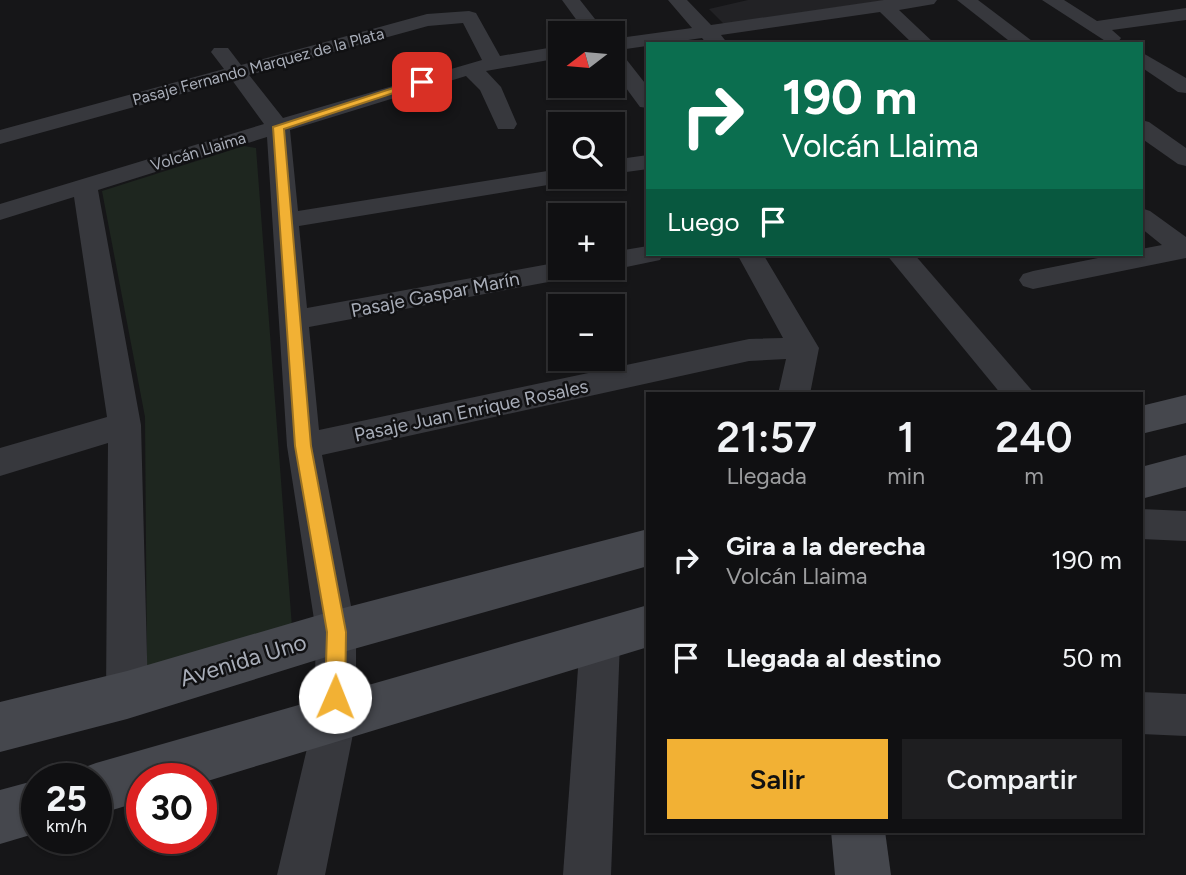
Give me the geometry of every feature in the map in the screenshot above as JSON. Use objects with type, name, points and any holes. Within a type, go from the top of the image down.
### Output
[{"type":"street","points":[[571,0],[587,21]]},
{"type":"street","points":[[677,0],[712,37]]},
{"type":"street","points":[[650,42],[712,37],[928,0]]},
{"type":"street","points":[[966,0],[1023,42]]},
{"type":"street","points":[[1051,0],[1117,42]]},
{"type":"street","points":[[884,6],[922,42]]},
{"type":"street","points":[[1094,27],[1186,15]]},
{"type":"street","name":"Pasaje Fernando Marquez de la Plata","points":[[0,137],[229,62],[427,20],[470,17],[493,62]]},
{"type":"street","points":[[625,44],[646,42]]},
{"type":"street","name":"Volcán Llaima","points":[[0,212],[470,68],[548,54]]},
{"type":"street","points":[[1143,59],[1186,87]]},
{"type":"street","points":[[229,62],[278,127],[303,446],[336,632],[335,719],[301,875]]},
{"type":"street","points":[[470,68],[489,87],[506,124]]},
{"type":"street","points":[[625,71],[646,99]]},
{"type":"street","points":[[1143,128],[1186,159]]},
{"type":"street","points":[[625,165],[646,162]]},
{"type":"street","points":[[285,221],[548,178]]},
{"type":"street","points":[[85,186],[125,425],[127,695]]},
{"type":"street","points":[[1143,218],[1185,249]]},
{"type":"street","points":[[1033,280],[1185,249]]},
{"type":"street","points":[[625,259],[646,255]]},
{"type":"street","points":[[751,256],[804,348],[794,392]]},
{"type":"street","points":[[901,256],[1017,392]]},
{"type":"street","name":"Pasaje Gaspar Marín","points":[[295,320],[548,273]]},
{"type":"street","name":"Pasaje Juan Enrique Rosales","points":[[303,446],[748,350],[804,348]]},
{"type":"street","points":[[1143,420],[1186,409]]},
{"type":"street","points":[[0,462],[125,425]]},
{"type":"street","points":[[1143,482],[1186,471]]},
{"type":"street","points":[[1143,524],[1186,526]]},
{"type":"street","name":"Avenida Uno","points":[[0,727],[127,695],[336,632],[646,548]]},
{"type":"street","points":[[112,784],[646,627]]},
{"type":"street","points":[[587,875],[600,641]]},
{"type":"street","points":[[1143,711],[1186,715]]},
{"type":"street","points":[[0,817],[21,811]]},
{"type":"street","points":[[858,833],[863,875]]},
{"type":"shaded area","points":[[748,0],[888,0],[724,24],[709,9]]},
{"type":"shaded area","points":[[244,146],[256,148],[292,627],[147,673],[145,417],[102,191]]},
{"type":"route","points":[[335,697],[336,632],[303,446],[278,127],[422,82]]}]
